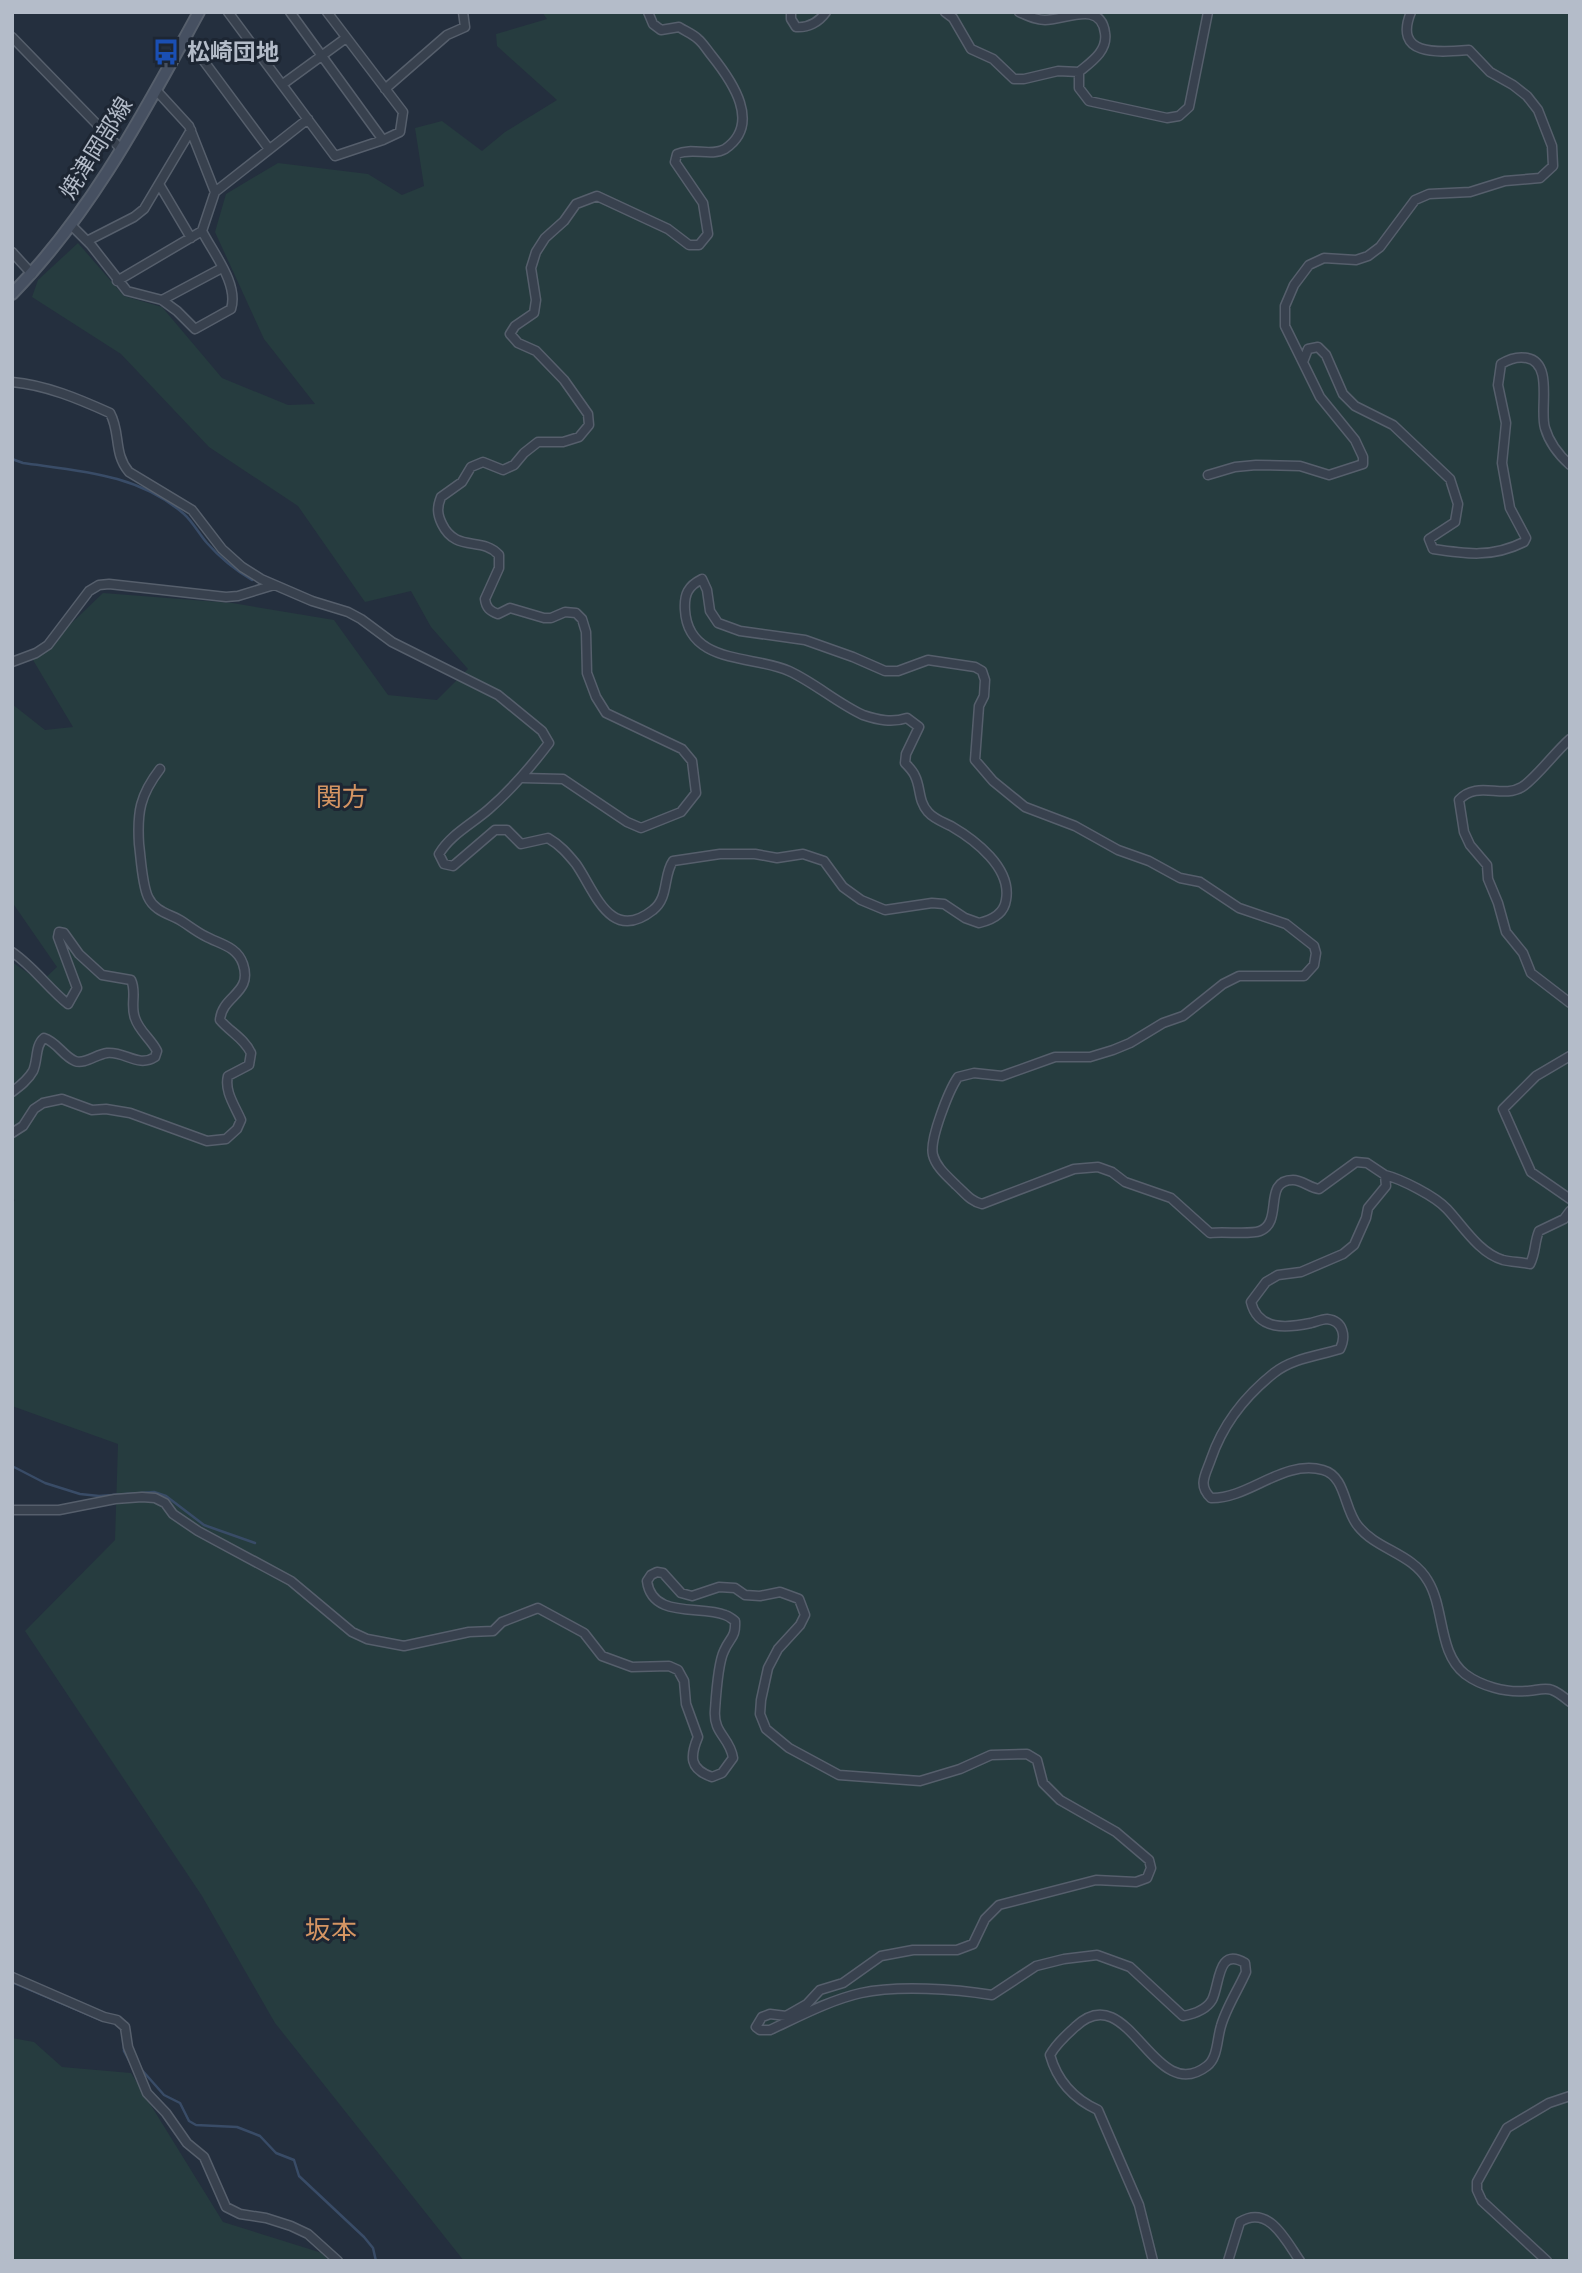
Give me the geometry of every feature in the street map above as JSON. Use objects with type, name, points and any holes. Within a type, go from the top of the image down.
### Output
[{"type":"main road","name":"焼津岡部線","points":[[12,294],[72,226],[121,149],[199,12]]},
{"type":"street","points":[[228,12],[335,156],[400,132],[402,112],[327,12]]},
{"type":"street","points":[[290,12],[383,140]]},
{"type":"street","points":[[385,89],[447,35],[465,27],[463,12]]},
{"type":"street","points":[[523,778],[564,779],[627,822],[641,828],[681,812],[696,793],[692,761],[682,749],[606,713],[596,697],[587,673],[586,632],[582,619],[576,613],[565,612],[544,618],[510,608],[498,614],[490,611],[485,605],[485,599],[499,568],[499,555],[493,548],[453,540],[447,535],[438,517],[441,497],[462,482],[471,467],[483,462],[503,470],[514,465],[538,442],[563,442],[579,437],[589,425],[588,414],[564,380],[536,351],[518,343],[510,334],[515,326],[534,313],[536,300],[531,268],[536,252],[576,204],[597,196],[668,229],[689,245],[699,245],[708,234],[703,202],[675,162],[677,154],[685,150],[720,151],[732,144],[740,136],[740,102],[732,82],[698,39],[679,27],[661,30],[653,24],[648,12]]},
{"type":"street","points":[[791,12],[791,19],[796,27],[803,28],[813,24],[826,12]]},
{"type":"street","points":[[945,12],[953,18],[971,49],[993,59],[1014,79],[1058,71],[1079,72],[1100,53],[1106,36],[1102,22],[1095,16],[1083,13],[1048,20],[1034,19],[1019,12]]},
{"type":"street","points":[[1079,72],[1079,88],[1089,101],[1167,118],[1179,116],[1189,107],[1208,12]]},
{"type":"street","points":[[1208,475],[1235,467],[1255,465],[1300,466],[1329,475],[1363,464],[1363,457],[1354,440],[1320,397],[1284,326],[1285,306],[1294,285],[1309,265],[1324,258],[1356,260],[1368,256],[1380,247],[1415,200],[1429,194],[1470,192],[1504,181],[1540,178],[1553,166],[1552,146],[1538,110],[1527,96],[1490,72],[1469,50],[1425,52],[1416,47],[1409,38],[1407,26],[1411,12]]},
{"type":"street","points":[[12,37],[121,149]]},
{"type":"street","points":[[186,37],[269,149]]},
{"type":"street","points":[[283,84],[346,38]]},
{"type":"street","points":[[156,90],[183,117],[191,130],[215,192]]},
{"type":"street","points":[[117,281],[202,231],[215,192],[308,119]]},
{"type":"street","points":[[87,241],[134,218],[144,209],[191,130]]},
{"type":"street","points":[[159,184],[191,238]]},
{"type":"street","points":[[72,226],[127,292],[162,300],[195,329],[231,309],[234,301],[230,284],[202,231]]},
{"type":"street","points":[[12,252],[32,274]]},
{"type":"street","points":[[162,300],[222,268]]},
{"type":"street","points":[[1303,362],[1308,349],[1318,347],[1326,355],[1343,394],[1355,406],[1393,425],[1450,479],[1458,505],[1455,522],[1429,539],[1433,549],[1468,555],[1494,554],[1517,546],[1526,538],[1510,508],[1502,463],[1506,422],[1498,384],[1501,364],[1514,358],[1530,358],[1540,365],[1543,377],[1544,427],[1560,456],[1570,465]]},
{"type":"street","points":[[12,382],[51,390],[110,413],[118,452],[130,472],[192,510],[216,542],[232,559],[251,573],[312,601],[361,619],[392,642],[498,695],[542,731],[549,743],[523,778],[446,843],[439,854],[444,864],[453,866],[495,830],[507,830],[521,844],[548,838],[562,847],[577,866],[598,904],[616,920],[632,921],[655,910],[666,889],[669,867],[673,861],[720,853],[777,858],[803,855],[824,861],[843,887],[861,900],[885,910],[932,903],[944,904],[965,918],[979,923],[999,914],[1005,906],[1007,893],[1004,880],[987,852],[929,814],[921,802],[916,778],[905,763],[906,754],[919,727],[906,718],[896,721],[863,715],[783,668],[714,652],[700,642],[685,613],[685,596],[691,585],[702,579],[707,590],[710,611],[718,623],[740,631],[805,640],[885,671],[898,671],[928,660],[975,667],[982,671],[985,680],[984,696],[979,706],[975,760],[1001,788],[1025,807],[1075,826],[1118,850],[1149,861],[1180,878],[1200,882],[1239,908],[1286,924],[1314,946],[1314,965],[1304,976],[1239,976],[1223,984],[1183,1016],[1163,1023],[1113,1050],[1090,1057],[1055,1057],[1002,1076],[974,1073],[958,1077],[950,1091],[932,1146],[938,1166],[972,1201],[982,1204],[1074,1169],[1098,1167],[1112,1172],[1125,1182],[1171,1198],[1210,1233],[1258,1232],[1267,1227],[1273,1219],[1276,1189],[1282,1183],[1292,1180],[1319,1189],[1356,1162],[1367,1163],[1445,1207],[1461,1227],[1490,1253],[1503,1260],[1530,1264],[1536,1253],[1535,1241],[1539,1231],[1564,1219],[1570,1211]]},
{"type":"street","points":[[12,662],[36,653],[48,645],[89,591],[99,585],[150,587],[226,597],[274,585]]},
{"type":"street","points":[[1570,740],[1522,787],[1501,791],[1483,789],[1466,793],[1459,800],[1464,832],[1470,845],[1487,866],[1488,879],[1499,904],[1506,932],[1523,953],[1531,973],[1570,1003]]},
{"type":"street","points":[[12,1133],[23,1126],[34,1109],[52,1100],[71,1101],[92,1110],[130,1113],[207,1141],[226,1139],[237,1129],[241,1120],[226,1083],[228,1076],[249,1065],[251,1053],[244,1041],[220,1020],[224,1008],[243,988],[243,964],[233,949],[207,938],[156,908],[147,896],[140,862],[139,811],[148,785],[160,769]]},
{"type":"street","points":[[12,952],[25,961],[53,992],[68,1004],[77,988],[58,937],[59,932],[64,933],[85,960],[102,975],[131,980],[134,984],[132,1007],[136,1021],[157,1051],[155,1057],[140,1062],[107,1053],[81,1062],[75,1061],[44,1038],[40,1041],[32,1073],[12,1092]]},
{"type":"street","points":[[1570,1056],[1536,1076],[1503,1110],[1531,1172],[1570,1199]]},
{"type":"street","points":[[1385,1175],[1386,1186],[1368,1208],[1354,1245],[1323,1264],[1301,1272],[1278,1275],[1266,1282],[1251,1302],[1253,1311],[1262,1321],[1272,1326],[1293,1326],[1327,1319],[1336,1323],[1343,1331],[1344,1339],[1340,1349],[1302,1359],[1274,1373],[1241,1404],[1215,1445],[1205,1474],[1205,1492],[1211,1498],[1222,1498],[1275,1475],[1304,1469],[1322,1469],[1333,1474],[1339,1481],[1356,1525],[1371,1540],[1408,1559],[1429,1582],[1454,1661],[1464,1673],[1482,1683],[1504,1690],[1552,1689],[1570,1702]]},
{"type":"street","points":[[12,1510],[59,1510],[115,1499],[155,1498],[165,1503],[173,1514],[198,1531],[291,1581],[352,1632],[367,1639],[404,1646],[469,1632],[493,1631],[502,1622],[538,1608],[584,1633],[602,1657],[632,1667],[669,1666],[678,1671],[684,1681],[686,1704],[698,1737],[691,1753],[702,1773],[712,1777],[722,1773],[733,1759],[731,1747],[717,1731],[714,1713],[723,1651],[736,1632],[735,1621],[725,1615],[674,1608],[654,1598],[648,1591],[647,1581],[650,1575],[657,1572],[663,1573],[681,1593],[692,1595],[719,1587],[735,1588],[746,1595],[760,1596],[780,1592],[799,1599],[805,1615],[800,1625],[778,1649],[763,1685],[761,1714],[766,1729],[775,1737],[804,1757],[839,1775],[920,1781],[961,1769],[992,1755],[1027,1754],[1037,1760],[1044,1783],[1060,1800],[1116,1832],[1149,1860],[1151,1868],[1147,1878],[1136,1882],[1096,1880],[999,1905],[985,1919],[973,1944],[957,1950],[914,1950],[881,1956],[843,1983],[820,1990],[807,2004],[786,2016],[770,2014],[762,2017],[756,2027],[770,2030],[862,1993],[906,1990],[965,1991],[992,1995],[1037,1966],[1097,1955],[1130,1967],[1183,2016],[1203,2009],[1212,2000],[1223,1966],[1231,1959],[1238,1959],[1245,1964],[1246,1972],[1222,2023],[1214,2056],[1208,2065],[1191,2073],[1171,2071],[1110,2014],[1096,2013],[1083,2018],[1050,2054],[1053,2066],[1067,2087],[1080,2102],[1098,2110],[1110,2134],[1139,2205],[1153,2261]]},
{"type":"street","points":[[12,1977],[85,2010],[117,2020],[125,2026],[128,2047],[147,2093],[187,2143],[204,2157],[226,2207],[240,2214],[291,2226],[308,2234],[338,2261]]},
{"type":"street","points":[[1547,2261],[1482,2201],[1477,2182],[1507,2128],[1549,2103],[1570,2096]]},
{"type":"street","points":[[1228,2261],[1240,2222],[1258,2217],[1267,2219],[1276,2227],[1300,2261]]},
{"type":"green space","points":[[542,12],[1570,12],[1570,2261],[464,2261],[275,2023],[202,1896],[25,1631],[115,1540],[118,1444],[12,1406],[12,1204],[15,1200],[12,1198],[12,962],[41,982],[57,967],[12,902],[12,704],[45,730],[73,727],[33,660],[103,593],[232,603],[334,620],[388,695],[437,700],[468,669],[431,627],[411,591],[365,602],[298,506],[209,447],[121,354],[32,297],[38,280],[78,243],[124,296],[162,307],[222,378],[288,405],[315,404],[264,339],[215,232],[226,194],[278,163],[368,174],[402,195],[424,186],[415,128],[442,121],[482,151],[505,132],[557,100],[497,46],[496,34],[547,19]]},
{"type":"green space","points":[[12,2038],[34,2042],[62,2067],[131,2073],[223,2222],[322,2253],[329,2261],[12,2261]]},
{"type":"waterway","points":[[12,459],[108,476],[147,490],[184,514],[218,554],[252,580]]},
{"type":"waterway","points":[[12,1466],[45,1483],[80,1494],[99,1496],[154,1492],[166,1496],[204,1525],[255,1543]]},
{"type":"waterway","points":[[12,1982],[101,2020]]},
{"type":"waterway","points":[[124,2045],[131,2064]]},
{"type":"waterway","points":[[141,2069],[164,2095],[180,2103],[189,2121],[196,2125],[237,2127],[260,2136],[276,2153],[294,2160],[299,2176],[364,2237],[373,2248],[376,2261]]},
{"type":"place","name":"松崎団地","points":[[166,52]]},
{"type":"district","name":"関方","points":[[342,797]]},
{"type":"district","name":"坂本","points":[[331,1930]]}]
